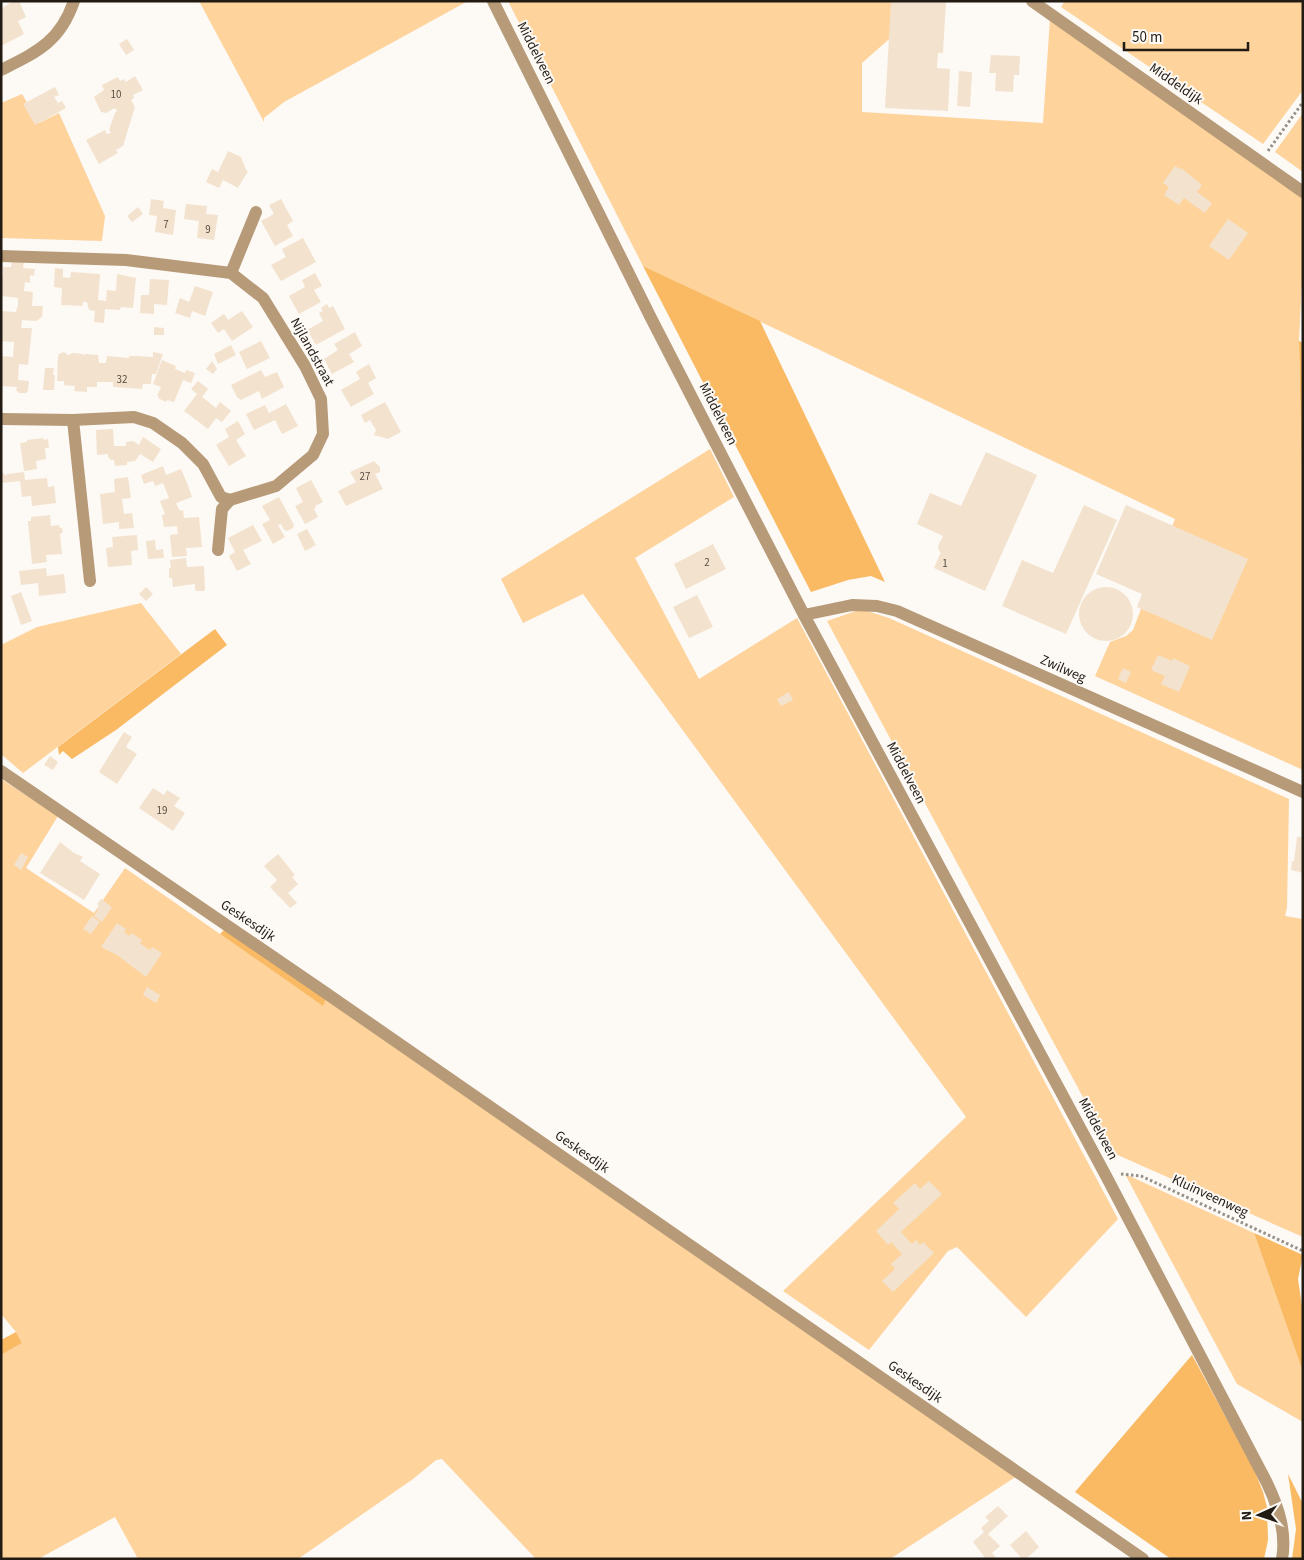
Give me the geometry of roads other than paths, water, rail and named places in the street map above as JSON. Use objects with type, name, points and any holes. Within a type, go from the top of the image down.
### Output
[{"type":"street","points":[[1,70],[45,46],[68,17],[74,1]]},
{"type":"street","name":"Middelveen","points":[[493,1],[651,318],[804,615],[1105,1174],[1275,1499],[1282,1525],[1282,1559]]},
{"type":"street","name":"Middeldijk","points":[[1032,1],[1303,192]]},
{"type":"street","points":[[1,256],[126,260],[231,273],[256,212]]},
{"type":"street","name":"Nijlandstraat","points":[[230,500],[276,486],[313,455],[323,434],[321,399],[306,366],[263,298],[231,273]]},
{"type":"street","points":[[1,419],[73,420],[134,417],[154,423],[182,443],[203,464],[221,497],[230,500],[222,509],[218,550]]},
{"type":"street","points":[[73,420],[90,581]]},
{"type":"street","name":"Zwilweg","points":[[804,615],[852,605],[877,606],[897,611],[1303,792]]},
{"type":"street","name":"Geskesdijk","points":[[1,772],[339,1002],[1143,1559]]}]
